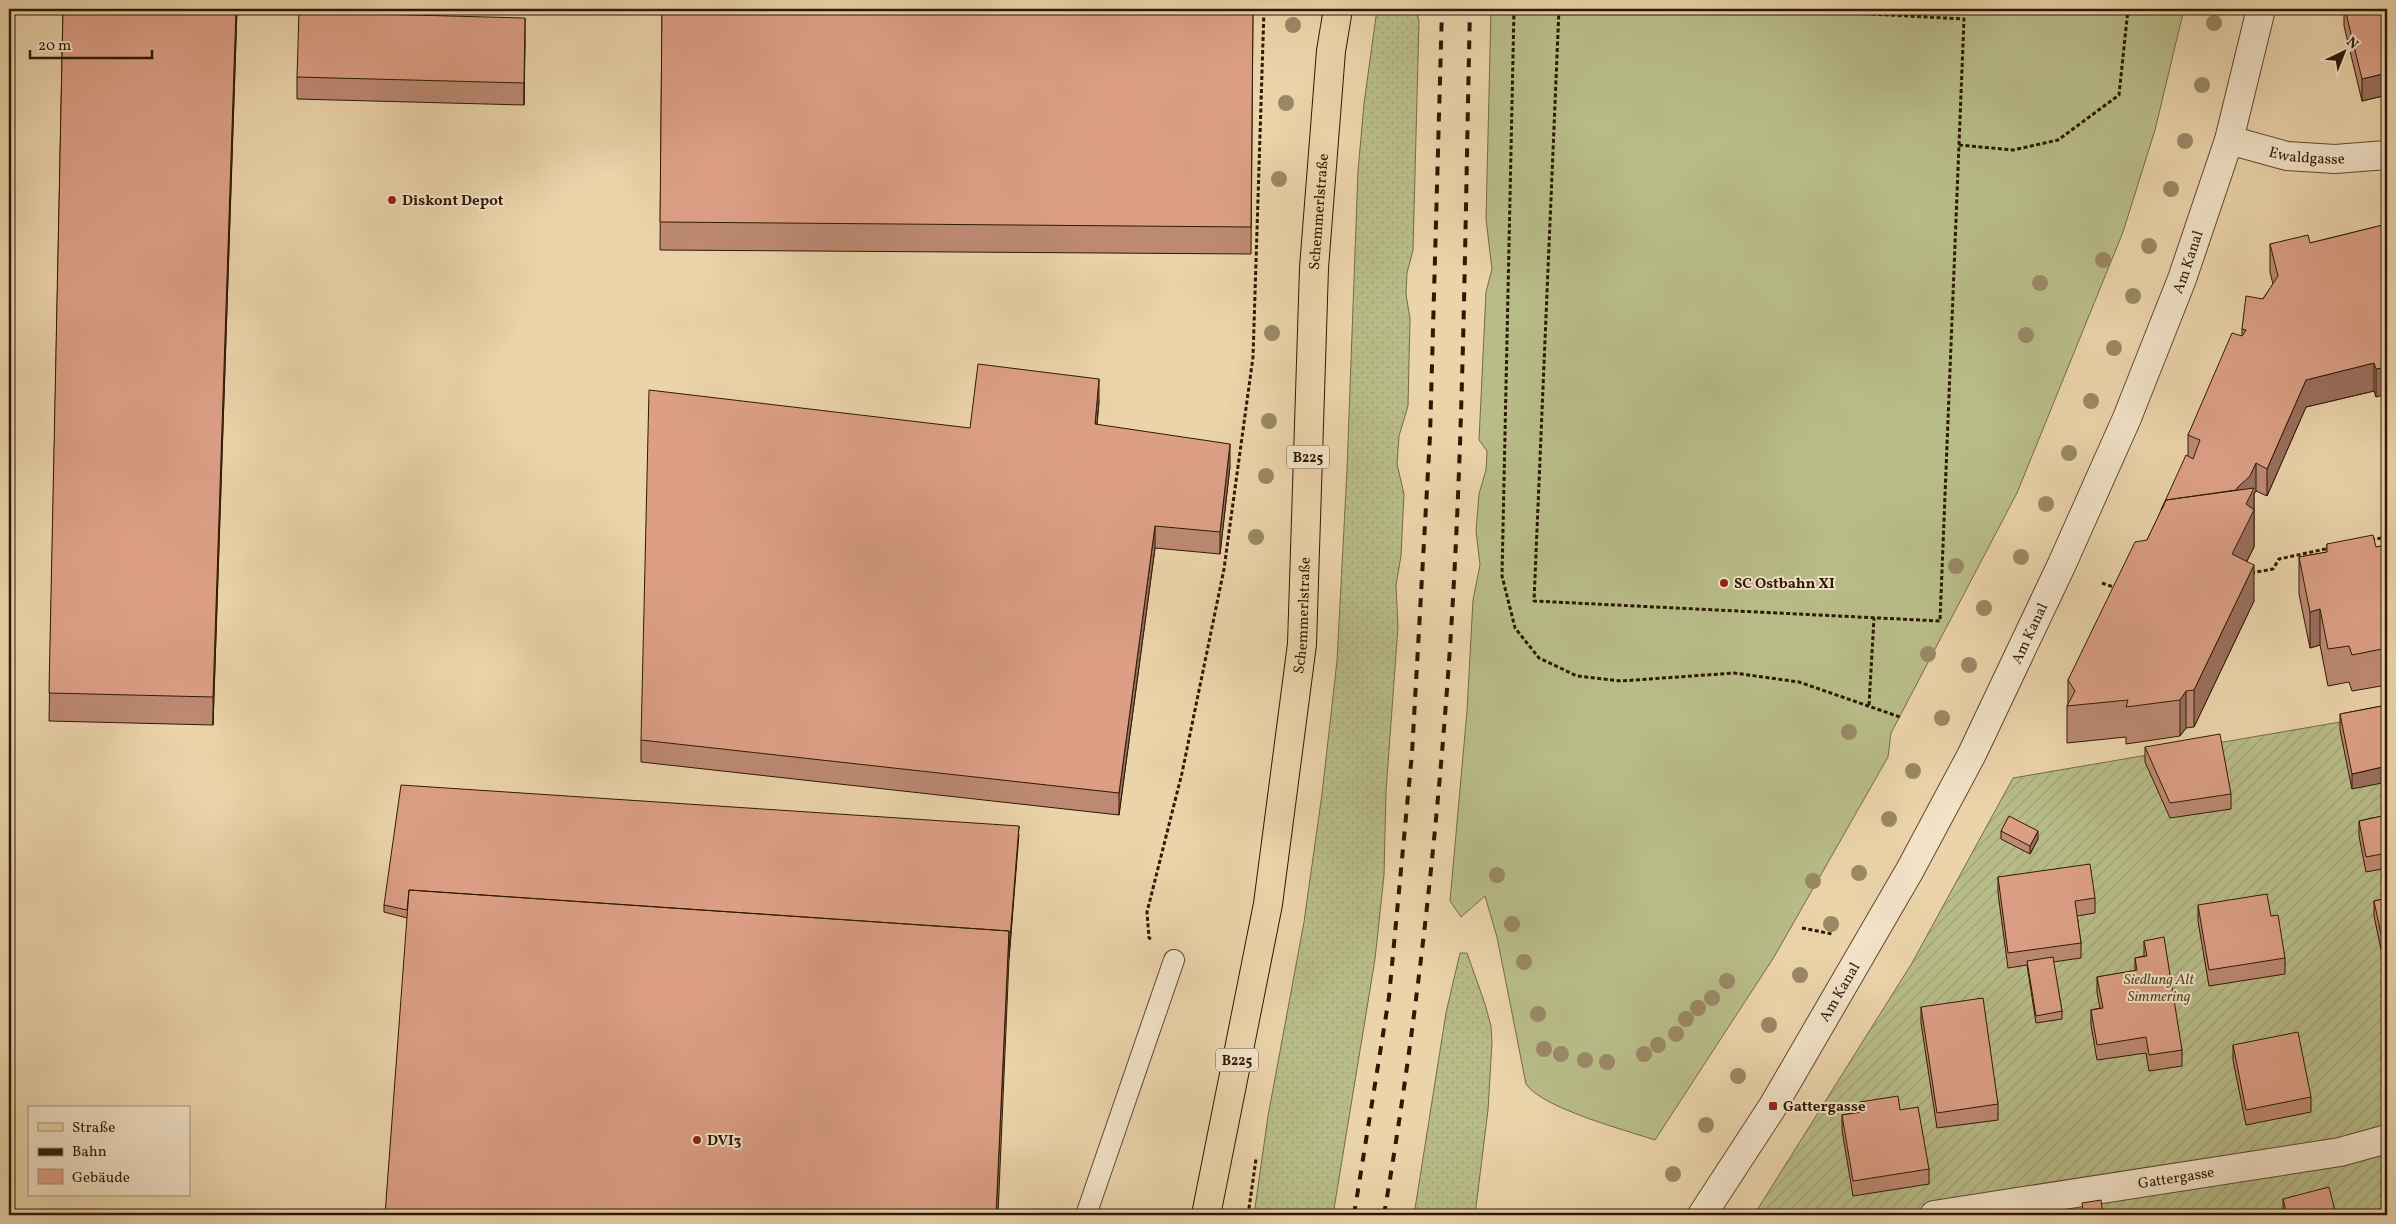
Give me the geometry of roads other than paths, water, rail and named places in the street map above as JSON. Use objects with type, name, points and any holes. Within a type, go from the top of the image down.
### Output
[{"type":"main road","name":"Schemmerlstraße","points":[[1206,1215],[1268,904],[1302,644],[1314,268],[1331,51],[1338,9]]},
{"type":"street","name":"Am Kanal","points":[[1702,1215],[1773,1106],[1910,870],[1972,754],[2062,564],[2128,418],[2182,279],[2229,140],[2261,9]]},
{"type":"street","name":"Ewaldgasse","points":[[2229,140],[2287,156],[2335,159],[2387,155]]},
{"type":"street","name":"Gattergasse","points":[[1934,1215],[2340,1152],[2387,1139]]},
{"type":"lane","points":[[1086,1215],[1174,960]]},
{"type":"railway","points":[[1354,1215],[1389,997],[1412,753],[1430,436],[1442,9]]},
{"type":"railway","points":[[1384,1215],[1416,1003],[1445,719],[1455,567],[1461,408],[1470,9]]},
{"type":"place","name":"Diskont Depot","points":[[392,200]]},
{"type":"place","name":"SC Ostbahn XI","points":[[1724,583]]},
{"type":"place","name":"Gattergasse","points":[[1773,1106]]},
{"type":"place","name":"DVI3","points":[[697,1140]]},
{"type":"park label","name":"Siedlung Alt Simmering","points":[[2159,988]]}]
